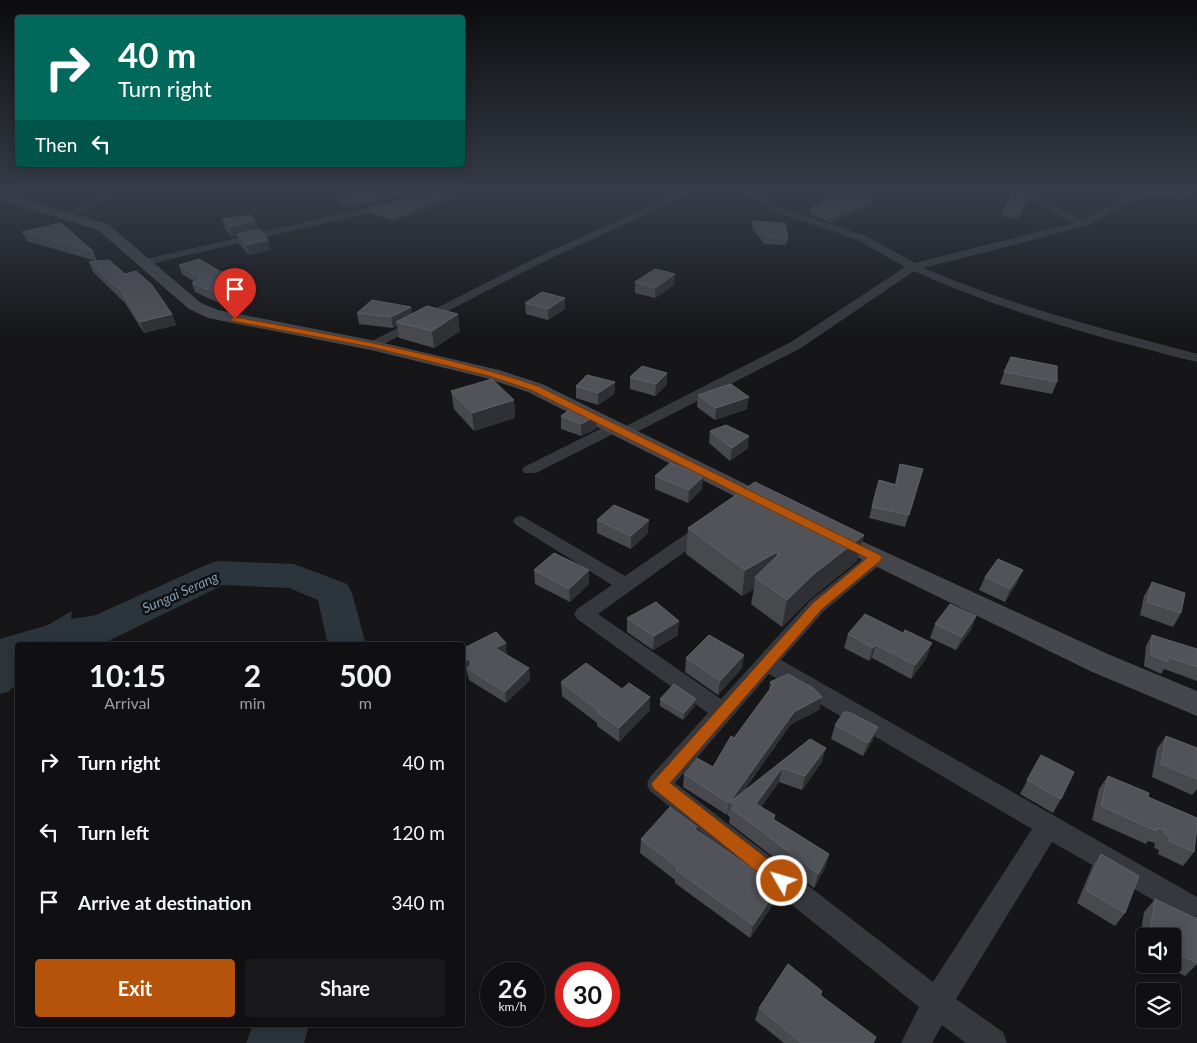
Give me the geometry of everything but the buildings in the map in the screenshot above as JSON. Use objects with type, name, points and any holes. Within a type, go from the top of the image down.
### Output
[{"type":"street","points":[[117,239],[195,306],[214,314],[371,345],[492,374],[564,401],[620,430],[737,507],[788,514]]},
{"type":"street","points":[[146,262],[247,239]]},
{"type":"street","points":[[371,345],[535,262],[586,239]]},
{"type":"street","points":[[863,239],[913,267],[958,288],[1058,321],[1197,358]]},
{"type":"street","points":[[530,470],[620,430],[796,346],[913,267],[1024,239]]},
{"type":"street","points":[[724,712],[584,614],[737,507]]},
{"type":"street","points":[[522,522],[626,585]]},
{"type":"street","points":[[814,527],[1100,663],[1197,704]]},
{"type":"street","points":[[876,558],[817,606],[659,784],[992,1043]]},
{"type":"street","points":[[768,663],[1197,912]]},
{"type":"street","points":[[916,1043],[937,1002],[1048,826]]},
{"type":"shaded area","points":[[72,611],[71,619],[103,614],[109,619],[133,620],[108,627],[123,630],[90,642],[15,642],[15,686],[8,692],[0,694],[0,639],[48,625]]},
{"type":"waterway","name":"Sungai Serang","points":[[72,642],[218,573],[294,576],[334,593],[346,642]]},
{"type":"waterway","name":"Sungai Serang","points":[[275,1043],[280,1027]]},
{"type":"route","points":[[235,319],[371,345],[492,374],[534,388],[564,401],[876,558],[817,606],[659,784],[782,881]]}]
